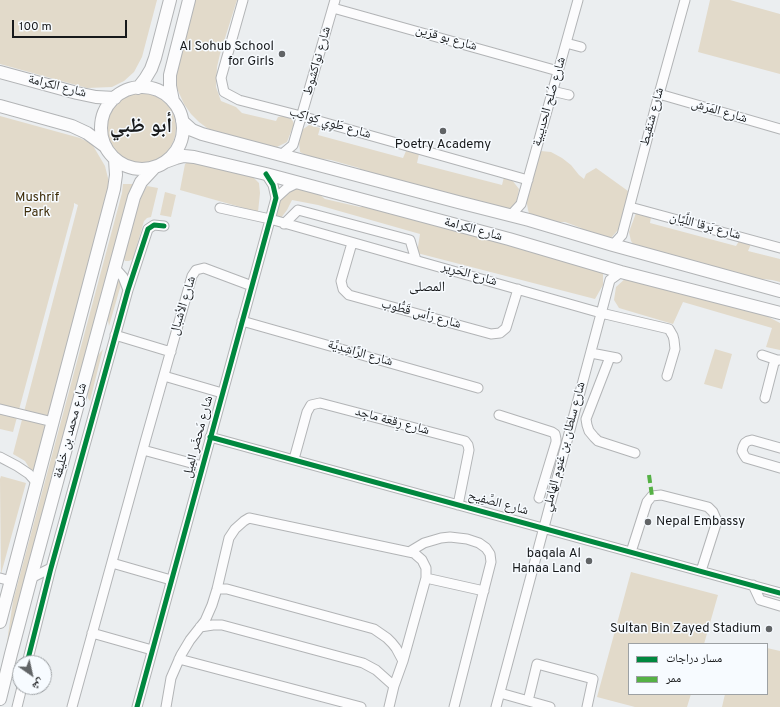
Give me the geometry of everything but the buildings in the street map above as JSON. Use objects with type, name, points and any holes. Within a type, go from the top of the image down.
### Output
[{"type":"main road","points":[[138,88],[145,79],[153,63],[170,0]]},
{"type":"main road","points":[[173,101],[170,86],[170,75],[189,0]]},
{"type":"main road","name":"شارع الكرامة","points":[[0,72],[77,93],[96,97],[115,98]]},
{"type":"main road","points":[[0,106],[72,126],[87,133],[106,147],[115,159],[126,166],[140,169],[159,165],[174,155],[180,144],[183,133],[179,110],[173,101],[163,93],[151,88],[138,88],[126,91],[115,98],[107,108],[102,121],[102,134],[106,147]]},
{"type":"main road","name":"شارع الكرامة","points":[[182,121],[192,130],[202,134],[511,215],[780,291]]},
{"type":"main road","name":"شارع الكرامة","points":[[159,165],[184,156],[266,174],[501,237],[621,272],[780,313]]},
{"type":"main road","name":"شارع محمد بن خليفة","points":[[0,622],[6,580],[37,483],[114,189],[116,175],[115,159]]},
{"type":"main road","name":"شارع محمد بن خليفة","points":[[0,699],[10,654],[134,197],[141,182],[159,165]]},
{"type":"street","name":"شارع طَوِي كِواكِب","points":[[243,0],[221,78],[224,92],[239,100],[302,116],[528,180]]},
{"type":"street","name":"شارع صُلح الحديبية","points":[[511,215],[521,204],[578,0]]},
{"type":"street","name":"شارع شنقيط","points":[[613,245],[622,235],[658,94],[685,0]]},
{"type":"street","name":"شارع نواكشوط","points":[[293,145],[334,4]]},
{"type":"street","name":"شارع بو قرَين","points":[[334,4],[558,71]]},
{"type":"street","points":[[566,43],[581,47]]},
{"type":"street","points":[[552,91],[569,95]]},
{"type":"street","name":"شارع المَرَش","points":[[658,94],[780,129]]},
{"type":"street","points":[[281,155],[293,145],[300,160]]},
{"type":"street","points":[[266,174],[273,185],[276,198],[287,188],[299,182]]},
{"type":"street","name":"شارع مَحضَر المِيل","points":[[137,707],[276,198]]},
{"type":"street","points":[[521,204],[529,220]]},
{"type":"street","name":"شارع بَرقا اللَّيَّان","points":[[630,207],[780,248]]},
{"type":"street","points":[[220,208],[270,220]]},
{"type":"street","points":[[284,224],[298,210],[410,240],[416,260]]},
{"type":"street","name":"شارع الحَرِير","points":[[270,220],[601,313],[669,329],[674,340],[675,349],[667,376]]},
{"type":"street","points":[[29,655],[51,568],[135,267],[148,229],[154,225],[164,226]]},
{"type":"street","points":[[622,235],[628,249]]},
{"type":"street","name":"شارع رَأس قَطُّوب","points":[[352,243],[341,281],[343,288],[349,295],[356,297],[491,334],[500,333],[506,328],[518,289]]},
{"type":"street","points":[[115,268],[126,269],[135,267]]},
{"type":"street","points":[[604,267],[610,280],[621,272]]},
{"type":"street","points":[[115,268],[123,277],[128,290]]},
{"type":"street","name":"شارع الأشبال","points":[[72,707],[142,450],[192,276],[196,270],[204,268],[252,286]]},
{"type":"street","name":"شارع سلطان بن غنوم الهاملي","points":[[496,707],[610,280]]},
{"type":"street","name":"شارع الرَّاشِدِيَّة","points":[[242,321],[478,388]]},
{"type":"street","points":[[115,335],[171,352]]},
{"type":"street","points":[[590,353],[613,358],[586,419],[589,431],[598,441],[635,453]]},
{"type":"street","points":[[762,355],[778,360],[774,363],[765,398]]},
{"type":"street","points":[[164,376],[222,393]]},
{"type":"street","name":"شارع رِقعة ماجِد","points":[[294,460],[307,412],[311,405],[320,403],[464,441],[470,450],[458,505]]},
{"type":"street","points":[[0,409],[53,422]]},
{"type":"street","points":[[499,415],[552,432],[556,437],[556,442],[539,498]]},
{"type":"street","points":[[574,417],[586,419]]},
{"type":"street","name":"شارع الصَّفِيح","points":[[210,437],[780,593]]},
{"type":"street","points":[[780,448],[752,440],[745,443],[742,451],[746,458],[780,468]]},
{"type":"street","points":[[556,442],[566,445]]},
{"type":"street","points":[[142,450],[202,466]]},
{"type":"street","points":[[0,457],[29,474],[37,483]]},
{"type":"street","points":[[631,552],[647,502],[652,496],[661,495],[708,507],[713,512],[717,521],[701,571]]},
{"type":"street","points":[[167,707],[170,682],[179,659],[187,644],[209,614],[217,589],[229,538],[239,524],[249,518],[414,553],[422,560],[426,568],[426,578],[389,707]]},
{"type":"street","points":[[409,552],[424,543],[441,538],[458,538],[478,543],[486,548],[490,554],[491,562],[454,707]]},
{"type":"street","points":[[112,563],[171,580]]},
{"type":"street","points":[[31,578],[51,568]]},
{"type":"street","points":[[426,578],[484,591]]},
{"type":"street","points":[[753,586],[760,600],[780,606]]},
{"type":"street","points":[[217,589],[227,589],[374,629],[392,643],[403,661]]},
{"type":"street","points":[[200,627],[222,625],[363,663],[376,670],[394,686]]},
{"type":"street","points":[[92,633],[152,650]]},
{"type":"street","points":[[179,659],[361,707]]},
{"type":"street","points":[[528,701],[537,664],[594,679],[587,707]]},
{"type":"street","points":[[500,693],[550,707]]},
{"type":"street","points":[[17,707],[20,695]]},
{"type":"green space","points":[[0,0],[157,0],[142,57],[134,72],[124,81],[112,87],[87,88],[0,64]]},
{"type":"green space","points":[[194,0],[237,0],[220,54],[217,67],[216,87],[221,101],[236,107],[242,113],[276,121],[278,117],[283,116],[292,119],[294,124],[287,142],[277,147],[216,132],[199,122],[184,104],[175,84],[177,62]]},
{"type":"green space","points":[[710,0],[730,0],[780,14],[780,74],[698,52]]},
{"type":"green space","points":[[134,93],[148,93],[161,99],[170,108],[176,121],[174,141],[166,153],[148,163],[134,163],[121,157],[112,148],[106,135],[106,121],[112,108],[121,99]]},
{"type":"green space","name":"Mushrif Park","points":[[0,116],[80,138],[92,144],[105,166],[109,182],[33,474],[25,461],[13,454],[78,205],[74,203],[13,432],[0,429]]},
{"type":"green space","points":[[309,125],[320,128],[318,135],[403,158],[406,151],[419,154],[417,163],[502,185],[504,177],[512,180],[519,189],[516,205],[509,213],[366,174],[359,168],[331,160],[309,157],[300,152],[299,142],[302,130]]},
{"type":"green space","points":[[541,151],[551,152],[562,158],[584,179],[586,174],[596,168],[628,191],[624,214],[618,230],[611,238],[585,233],[581,228],[565,222],[554,222],[530,216],[526,198]]},
{"type":"green space","points":[[189,161],[253,177],[259,183],[260,193],[258,212],[180,190],[185,164]]},
{"type":"green space","points":[[123,184],[135,184],[128,197],[121,222],[8,650],[6,649],[13,601],[122,193]]},
{"type":"green space","points":[[288,185],[315,191],[325,199],[360,207],[373,204],[596,268],[603,273],[603,285],[595,299],[417,253],[420,234],[318,205],[292,200],[281,218],[276,215],[275,194],[279,188]]},
{"type":"green space","points":[[147,186],[158,188],[151,217],[144,221],[133,259],[125,261],[123,257],[139,200]]},
{"type":"green space","points":[[165,192],[176,195],[171,217],[160,215]]},
{"type":"green space","points":[[636,213],[651,217],[650,223],[736,246],[739,241],[751,244],[748,251],[780,259],[780,282],[763,279],[757,280],[634,245],[631,241],[629,232]]},
{"type":"green space","points":[[118,275],[122,281],[109,326],[107,315]]},
{"type":"green space","points":[[627,277],[763,314],[780,323],[780,350],[766,347],[772,328],[683,302],[673,324],[619,308],[614,300],[616,287]]},
{"type":"green space","points":[[103,349],[90,401],[88,398],[87,386],[96,358]]},
{"type":"green space","points":[[715,349],[732,354],[722,389],[704,384]]},
{"type":"green space","points":[[1,476],[26,483],[1,574],[0,479]]},
{"type":"green space","points":[[631,572],[718,595],[704,643],[628,643],[628,695],[691,695],[687,707],[635,707],[597,697]]},
{"type":"green space","points":[[768,648],[780,651],[780,707],[722,707],[725,695],[768,695]]},
{"type":"marked path","points":[[649,475],[652,496]]},
{"type":"cycle path","points":[[137,707],[276,198],[273,185],[266,174]]},
{"type":"cycle path","points":[[29,655],[51,568],[128,290],[148,229],[154,225],[164,226]]},
{"type":"cycle path","points":[[210,437],[780,593]]},
{"type":"place","name":"Al Sohub School for Girls","points":[[282,54]]},
{"type":"place","name":"Poetry Academy","points":[[443,131]]},
{"type":"place","name":"Nepal Embassy","points":[[648,522]]},
{"type":"place","name":"baqala Al Hanaa Land","points":[[589,561]]},
{"type":"place","name":"Sultan Bin Zayed Stadium","points":[[769,629]]},
{"type":"district","name":"أبو ظبي","points":[[141,128]]},
{"type":"district","name":"المصلى","points":[[427,288]]}]
